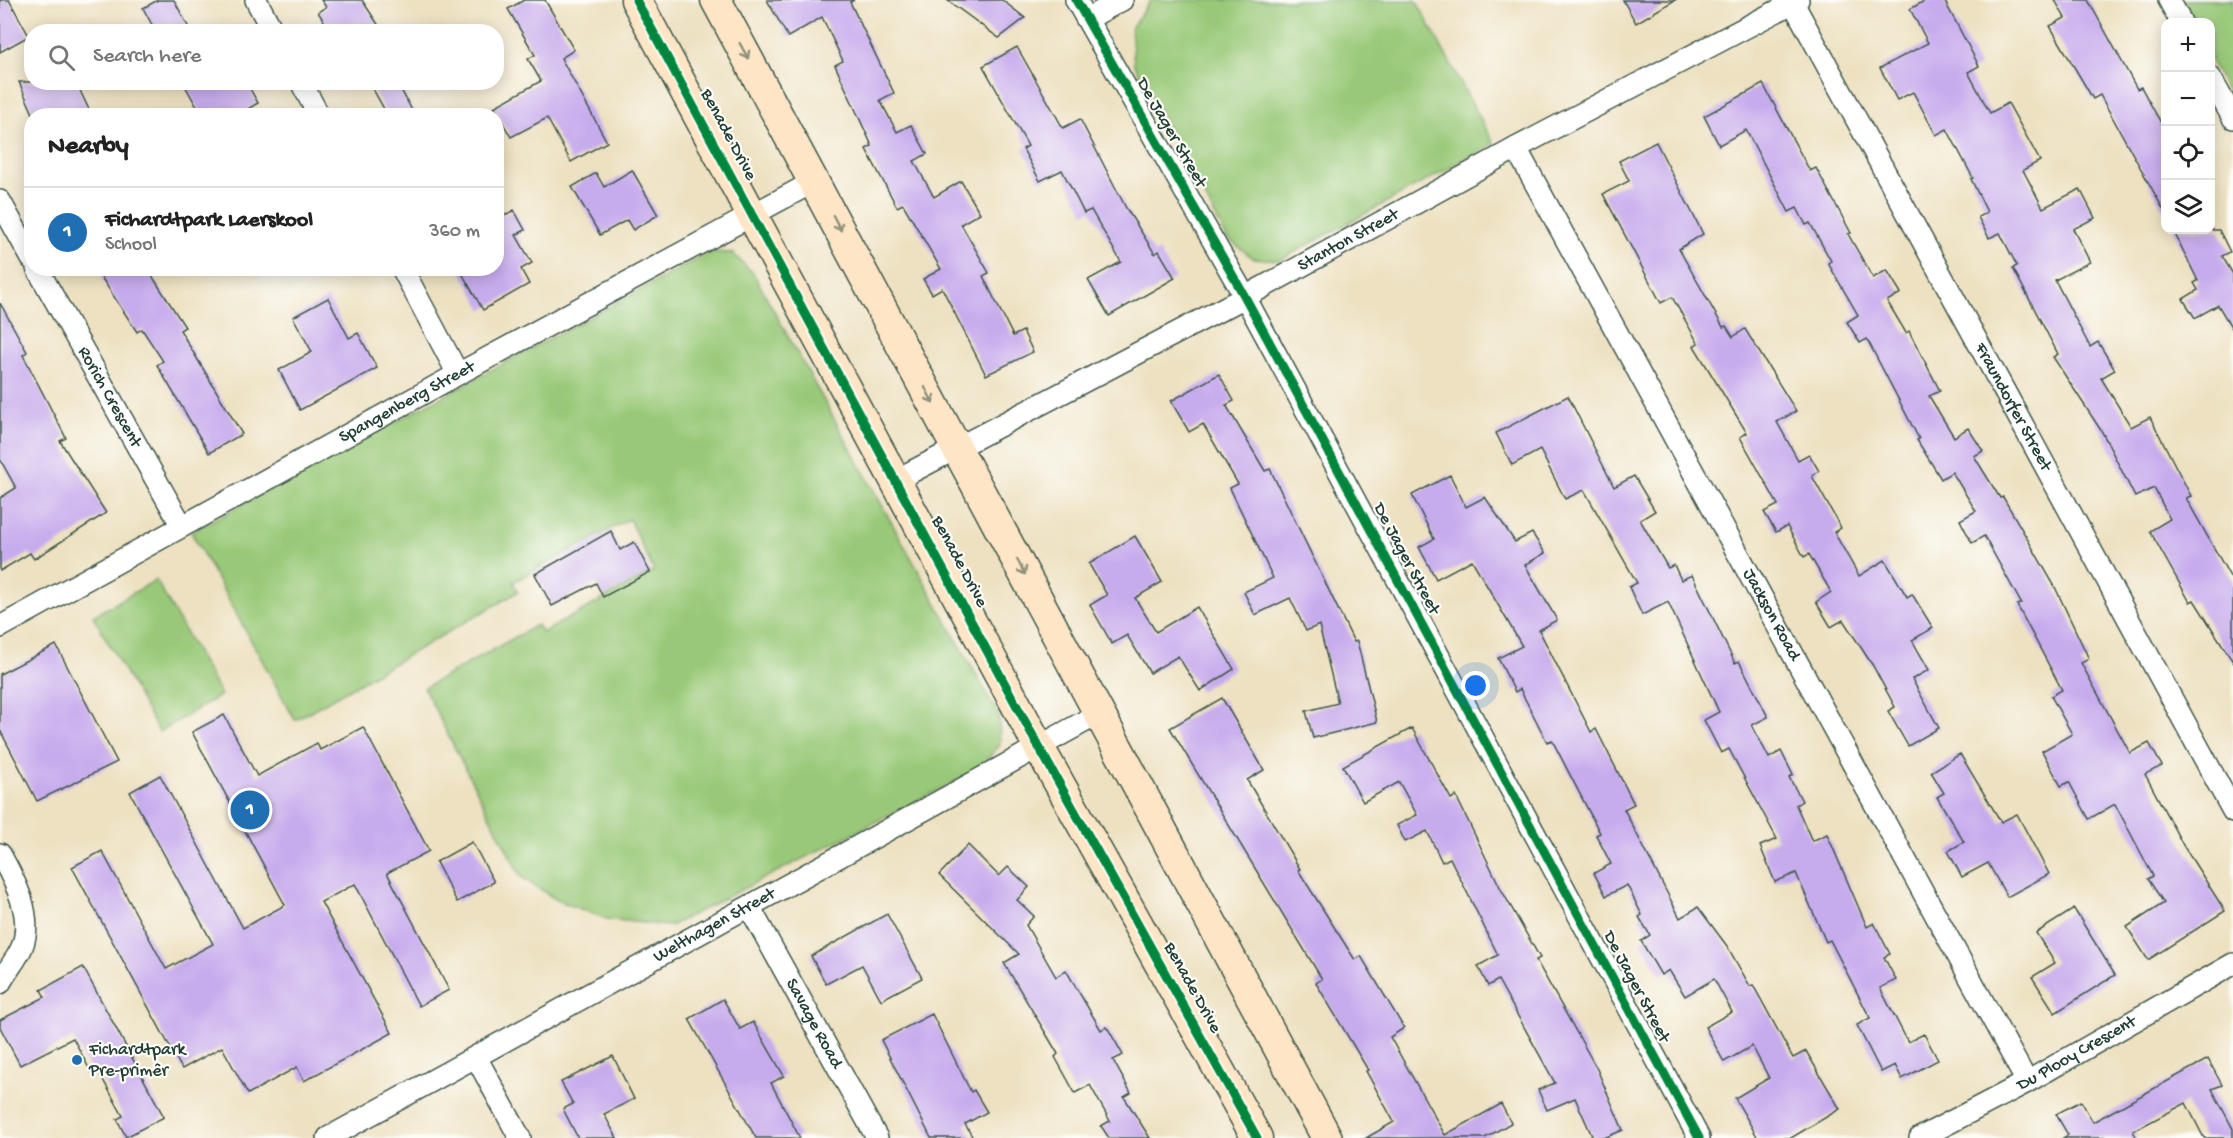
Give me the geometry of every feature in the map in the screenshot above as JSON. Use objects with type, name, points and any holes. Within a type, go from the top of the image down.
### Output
[{"type":"street","points":[[256,0],[269,24]]},
{"type":"street","name":"Benade Drive","points":[[636,0],[1040,749],[1257,1138]]},
{"type":"street","points":[[716,0],[1327,1138]]},
{"type":"street","name":"De Jager Street","points":[[1076,0],[1245,297],[1699,1138]]},
{"type":"street","points":[[1087,19],[1122,0]]},
{"type":"street","points":[[2169,0],[2179,18]]},
{"type":"street","name":"Stanton Street","points":[[896,480],[1245,297],[1515,148],[1795,1]]},
{"type":"street","name":"Fraundorfer Street","points":[[1795,1],[2233,811]]},
{"type":"street","points":[[2215,84],[2233,118]]},
{"type":"street","points":[[305,90],[315,108]]},
{"type":"street","name":"Jackson Road","points":[[1515,148],[2027,1082]]},
{"type":"street","name":"Spangenberg Street","points":[[0,627],[458,374],[814,181]]},
{"type":"street","points":[[0,201],[24,244]]},
{"type":"street","name":"Rorich Crescent","points":[[41,276],[182,526]]},
{"type":"street","points":[[406,276],[458,374]]},
{"type":"street","name":"Welthagen Street","points":[[328,1138],[1040,749],[1100,713]]},
{"type":"street","points":[[0,854],[13,878],[26,918],[23,944],[0,982]]},
{"type":"street","name":"Savage Road","points":[[750,908],[877,1138]]},
{"type":"street","name":"Du Plooy Crescent","points":[[1920,1138],[2027,1082],[2233,964]]},
{"type":"street","points":[[476,1057],[520,1138]]},
{"type":"green space","points":[[1151,0],[1416,0],[1494,144],[1280,260],[1253,258],[1227,238],[1134,64],[1131,28]]},
{"type":"green space","points":[[2177,0],[2233,0],[2233,103],[2215,69],[2215,18],[2187,18]]},
{"type":"green space","points":[[710,252],[732,253],[753,273],[999,716],[1000,745],[976,771],[670,926],[607,919],[557,900],[521,877],[424,688],[537,625],[542,633],[654,571],[629,519],[513,582],[518,592],[295,720],[191,532]]},
{"type":"green space","points":[[156,580],[221,695],[159,732],[93,616]]},
{"type":"building","points":[[0,0],[9,0],[24,27],[24,39],[0,52]]},
{"type":"building","points":[[158,0],[174,0],[187,24],[152,24],[143,8]]},
{"type":"building","points":[[321,0],[362,0],[378,24],[326,24],[318,12],[326,7]]},
{"type":"building","points":[[524,0],[545,0],[574,50],[561,58],[607,142],[571,162],[547,118],[511,137],[504,125],[504,108],[494,107],[541,81],[528,59],[535,55],[508,9]]},
{"type":"building","points":[[767,0],[854,0],[850,2],[894,93],[880,100],[897,132],[911,125],[927,154],[914,161],[934,197],[961,181],[980,213],[961,224],[989,273],[983,276],[1013,336],[1023,331],[1033,352],[986,375],[942,288],[932,294],[923,279],[941,269],[903,204],[897,207],[866,149],[872,146],[835,65],[843,61],[822,17],[788,37]]},
{"type":"building","points":[[947,0],[1002,0],[1025,18],[999,38]]},
{"type":"building","points":[[1623,0],[1675,0],[1636,23]]},
{"type":"building","points":[[1926,0],[1944,0],[1979,66],[1968,72],[1990,113],[2008,103],[2040,161],[2023,170],[2043,208],[2080,189],[2095,218],[2073,229],[2090,262],[2055,280],[2090,347],[2098,342],[2115,370],[2101,378],[2131,427],[2150,417],[2191,496],[2186,498],[2233,582],[2233,662],[2194,600],[2190,602],[2150,531],[2170,519],[2154,488],[2135,497],[2102,432],[2053,357],[2058,354],[2013,268],[2017,266],[2000,233],[1989,238],[1978,217],[1987,212],[1971,179],[1973,178],[1947,129],[1936,135],[1913,92],[1897,100],[1880,68],[1928,43],[1910,9]]},
{"type":"building","points":[[2055,0],[2088,0],[2137,89],[2141,87],[2161,123],[2161,205],[2100,95],[2093,99],[2050,26],[2065,18]]},
{"type":"building","points":[[1017,47],[1063,128],[1080,119],[1126,208],[1155,254],[1159,251],[1175,278],[1109,316],[1088,280],[1121,262],[1091,210],[1084,213],[1062,170],[1040,181],[1023,149],[1028,146],[983,66]]},
{"type":"building","points":[[19,82],[24,82],[24,90],[80,90],[88,108],[30,108]]},
{"type":"building","points":[[1763,84],[1810,171],[1816,168],[1851,233],[1848,234],[1873,278],[1887,270],[1901,293],[1887,301],[1906,333],[1909,331],[1940,391],[1929,396],[1954,437],[1968,428],[1983,451],[1974,456],[2000,498],[2003,497],[2054,585],[2089,659],[2081,663],[2130,753],[2149,743],[2162,766],[2145,774],[2183,845],[2225,911],[2148,960],[2127,927],[2164,903],[2148,879],[2153,876],[2115,804],[2089,819],[2069,782],[2061,786],[2042,751],[2072,734],[2051,696],[2062,690],[2017,605],[2021,603],[1984,536],[1972,543],[1960,520],[1976,511],[1952,472],[1941,479],[1917,440],[1919,439],[1867,339],[1860,343],[1847,322],[1858,315],[1828,263],[1831,261],[1810,223],[1806,225],[1797,208],[1789,212],[1746,130],[1719,145],[1704,116]]},
{"type":"building","points":[[187,90],[251,90],[258,103],[249,108],[198,108]]},
{"type":"building","points":[[373,90],[401,90],[411,108],[384,108]]},
{"type":"building","points":[[1656,142],[1703,234],[1679,249],[1723,327],[1726,326],[1733,337],[1745,329],[1796,411],[1777,422],[1798,460],[1809,454],[1819,471],[1812,476],[1841,528],[1834,532],[1859,576],[1885,560],[1907,597],[1912,594],[1933,628],[1912,640],[1929,670],[1912,679],[1939,728],[1908,746],[1888,711],[1895,707],[1873,666],[1843,620],[1831,627],[1816,602],[1831,592],[1809,554],[1804,557],[1787,526],[1776,532],[1764,512],[1778,505],[1740,437],[1747,433],[1694,346],[1698,343],[1672,297],[1661,303],[1603,194],[1629,181],[1619,161]]},
{"type":"building","points":[[632,170],[658,215],[633,230],[627,220],[600,235],[572,187],[596,173],[604,187]]},
{"type":"building","points":[[514,210],[525,230],[516,235],[532,263],[521,269],[529,284],[483,310],[464,276],[504,276],[504,216]]},
{"type":"building","points":[[2215,230],[2219,230],[2230,252],[2222,256],[2233,274],[2233,330],[2218,305],[2195,318],[2183,299],[2198,290],[2194,283],[2198,281],[2175,234],[2215,234]]},
{"type":"building","points":[[152,276],[185,327],[180,330],[242,434],[209,453],[157,365],[163,361],[142,329],[137,332],[101,277]]},
{"type":"building","points":[[328,298],[349,338],[358,333],[377,368],[300,410],[279,370],[312,352],[293,317]]},
{"type":"building","points":[[0,303],[27,352],[23,355],[66,438],[60,441],[106,513],[34,559],[30,553],[0,571],[0,498],[16,488],[0,459]]},
{"type":"building","points":[[1219,374],[1234,401],[1226,405],[1265,471],[1270,469],[1354,642],[1357,641],[1377,722],[1313,738],[1306,711],[1338,703],[1319,625],[1306,631],[1290,598],[1255,615],[1244,592],[1273,578],[1230,488],[1238,484],[1203,424],[1189,432],[1171,401]]},
{"type":"building","points":[[1568,396],[1614,487],[1634,476],[1655,511],[1640,520],[1668,568],[1674,565],[1681,580],[1692,575],[1735,663],[1739,661],[1768,717],[1752,725],[1769,758],[1781,751],[1793,775],[1789,777],[1802,801],[1796,805],[1812,841],[1827,834],[1867,927],[1874,923],[1890,954],[1884,957],[1896,980],[1880,988],[1908,1042],[1924,1034],[1938,1060],[1902,1079],[1895,1065],[1881,1072],[1857,1025],[1870,1018],[1830,940],[1826,942],[1796,873],[1775,882],[1760,846],[1777,839],[1729,749],[1721,753],[1704,720],[1719,712],[1668,602],[1642,615],[1629,587],[1637,583],[1584,490],[1565,499],[1540,450],[1512,465],[1496,433]]},
{"type":"building","points":[[1450,475],[1466,507],[1485,497],[1515,542],[1532,533],[1545,553],[1525,565],[1557,620],[1539,630],[1591,732],[1596,729],[1634,804],[1624,809],[1680,918],[1698,907],[1727,946],[1750,986],[1753,985],[1793,1058],[1806,1051],[1840,1109],[1791,1138],[1758,1138],[1735,1098],[1769,1078],[1752,1046],[1724,1062],[1705,1027],[1732,1012],[1714,979],[1685,996],[1669,970],[1661,975],[1641,941],[1650,935],[1639,917],[1642,915],[1627,885],[1606,896],[1594,873],[1611,864],[1596,835],[1600,833],[1552,740],[1547,742],[1520,689],[1515,692],[1498,658],[1522,646],[1472,560],[1436,579],[1419,547],[1434,539],[1412,495]]},
{"type":"building","points":[[611,531],[620,550],[634,542],[650,572],[603,597],[596,583],[552,606],[535,574]]},
{"type":"building","points":[[1135,536],[1162,582],[1135,598],[1156,632],[1197,607],[1234,669],[1200,691],[1178,656],[1150,673],[1127,635],[1112,644],[1090,605],[1107,595],[1089,564]]},
{"type":"building","points":[[56,645],[117,762],[37,801],[0,730],[0,674]]},
{"type":"building","points":[[1222,698],[1264,770],[1247,780],[1300,869],[1298,870],[1355,960],[1361,956],[1404,1028],[1390,1037],[1445,1135],[1501,1104],[1511,1123],[1485,1138],[1366,1138],[1394,1122],[1366,1071],[1368,1070],[1316,983],[1322,979],[1170,728]]},
{"type":"building","points":[[224,715],[257,776],[317,743],[320,750],[363,727],[429,851],[387,873],[449,990],[419,1006],[355,884],[321,902],[392,1033],[304,1081],[297,1067],[248,1094],[222,1047],[182,1069],[72,867],[102,851],[166,969],[213,944],[130,792],[160,775],[243,928],[285,905],[192,732]]},
{"type":"building","points":[[1412,728],[1451,799],[1456,796],[1501,889],[1540,958],[1536,960],[1597,1069],[1623,1130],[1604,1138],[1593,1138],[1575,1098],[1547,1110],[1538,1090],[1555,1083],[1498,980],[1488,986],[1478,966],[1498,955],[1450,858],[1442,862],[1427,831],[1405,842],[1397,825],[1417,815],[1399,782],[1363,802],[1343,766]]},
{"type":"building","points":[[1960,754],[2001,822],[2017,814],[2049,874],[2007,897],[1988,863],[1962,877],[1948,851],[1964,842],[1937,797],[1944,793],[1931,772]]},
{"type":"building","points":[[472,842],[494,882],[457,902],[436,862]]},
{"type":"building","points":[[968,845],[999,876],[1008,867],[1029,887],[1017,900],[1034,916],[1026,925],[1056,977],[1066,970],[1101,1030],[1107,1027],[1123,1055],[1113,1060],[1131,1093],[1124,1097],[1150,1138],[1109,1138],[1101,1126],[1110,1121],[1090,1085],[1075,1093],[1055,1057],[1058,1054],[1004,963],[1019,954],[939,875]]},
{"type":"building","points":[[2074,909],[2115,975],[2055,1013],[2032,977],[2055,963],[2036,933]]},
{"type":"building","points":[[887,914],[922,978],[881,1000],[862,965],[826,984],[811,956]]},
{"type":"building","points":[[83,967],[164,1117],[126,1137],[117,1119],[123,1116],[97,1069],[91,1072],[73,1038],[20,1065],[0,1027],[0,1020],[45,997],[41,990]]},
{"type":"building","points":[[723,999],[740,1029],[753,1022],[784,1076],[771,1083],[800,1138],[756,1138],[689,1019]]},
{"type":"building","points":[[932,1014],[971,1092],[974,1090],[987,1112],[965,1124],[973,1138],[931,1138],[881,1040]]},
{"type":"building","points":[[613,1056],[634,1099],[604,1114],[617,1138],[578,1138],[563,1109],[573,1104],[561,1082]]},
{"type":"building","points":[[2208,1059],[2222,1085],[2212,1089],[2233,1129],[2233,1138],[2204,1138],[2186,1103],[2133,1131],[2137,1138],[2063,1138],[2068,1135],[2056,1114],[2081,1101],[2093,1122]]},
{"type":"cycle path","points":[[636,0],[1040,749],[1257,1138]]},
{"type":"cycle path","points":[[1076,0],[1245,297],[1699,1138]]},
{"type":"place","name":"Fichardtpark Laerskool","points":[[250,810]]},
{"type":"place","name":"Fichardtpark Pre-primêr","points":[[77,1060]]}]
